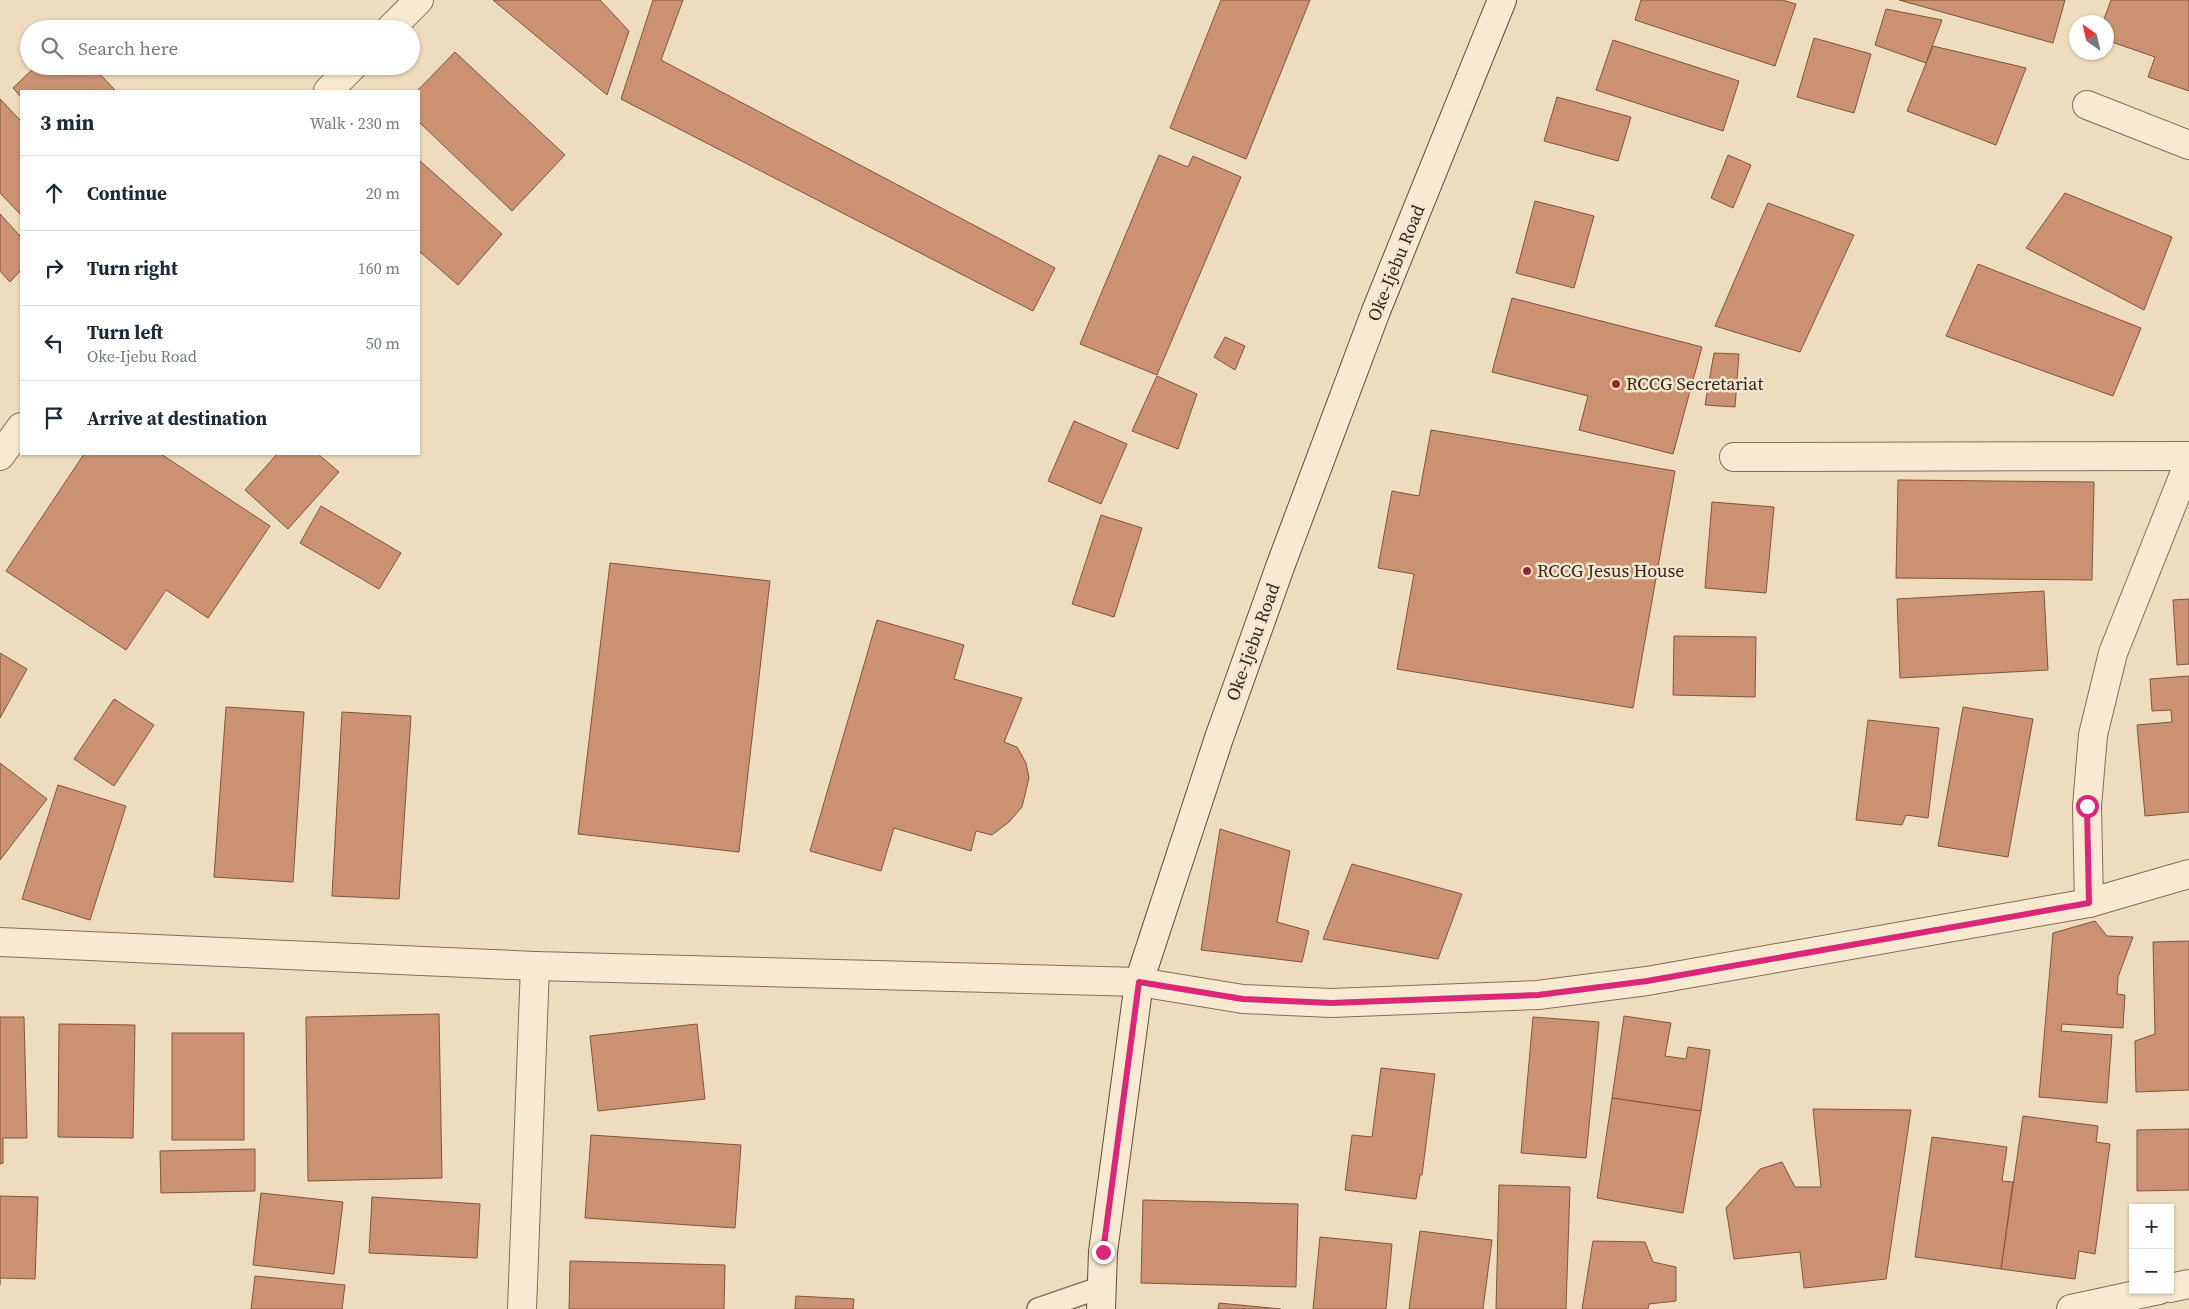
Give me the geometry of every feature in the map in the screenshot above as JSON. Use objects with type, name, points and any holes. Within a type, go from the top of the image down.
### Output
[{"type":"street","points":[[399,20],[419,0]]},
{"type":"street","name":"Oke-Ijebu Road","points":[[1102,1298],[1103,1252],[1139,982],[1219,738],[1280,567],[1376,311],[1502,0]]},
{"type":"street","points":[[329,90],[344,75]]},
{"type":"street","points":[[2087,105],[2189,144]]},
{"type":"street","points":[[0,456],[20,428]]},
{"type":"street","points":[[1734,457],[2189,456]]},
{"type":"street","points":[[2089,903],[2087,806],[2093,735],[2113,653],[2189,462]]},
{"type":"street","points":[[0,942],[535,966],[1139,982],[1243,999],[1331,1003],[1538,995],[1647,981],[2089,903],[2189,874]]},
{"type":"street","points":[[522,1309],[535,966]]},
{"type":"street","points":[[2174,1287],[2189,1284]]},
{"type":"street","points":[[2071,1309],[2140,1294]]},
{"type":"lane","points":[[1038,1309],[1102,1298]]},
{"type":"building","points":[[493,0],[600,0],[629,31],[607,95]]},
{"type":"building","points":[[653,0],[683,0],[661,60],[1055,268],[1033,311],[621,99]]},
{"type":"building","points":[[1221,0],[1310,0],[1246,159],[1170,128]]},
{"type":"building","points":[[1641,0],[1782,0],[1796,4],[1775,66],[1635,20]]},
{"type":"building","points":[[1899,0],[2065,0],[2053,43]]},
{"type":"building","points":[[2111,0],[2189,0],[2189,91],[2148,77],[2155,57],[2114,43],[2114,15],[2106,15]]},
{"type":"building","points":[[1886,9],[1942,20],[1926,63],[1875,45]]},
{"type":"building","points":[[1814,38],[1871,54],[1854,113],[1797,97]]},
{"type":"building","points":[[1613,40],[1739,81],[1723,131],[1596,90]]},
{"type":"building","points":[[1933,46],[2026,68],[1996,145],[1907,111]]},
{"type":"building","points":[[455,52],[565,155],[512,211],[420,123],[420,90],[418,90]]},
{"type":"building","points":[[27,75],[101,75],[115,90],[20,90],[20,96],[13,88]]},
{"type":"building","points":[[1557,97],[1631,117],[1618,161],[1544,141]]},
{"type":"building","points":[[0,99],[20,120],[20,214],[0,193]]},
{"type":"building","points":[[1159,155],[1188,167],[1193,156],[1241,177],[1157,375],[1080,344]]},
{"type":"building","points":[[1728,155],[1751,165],[1733,208],[1711,198]]},
{"type":"building","points":[[420,161],[502,234],[458,285],[420,252]]},
{"type":"building","points":[[2065,193],[2172,237],[2144,310],[2026,248]]},
{"type":"building","points":[[1535,201],[1594,216],[1574,288],[1516,273]]},
{"type":"building","points":[[1768,203],[1854,235],[1800,352],[1715,326]]},
{"type":"building","points":[[0,214],[20,236],[20,271],[10,282],[0,271]]},
{"type":"building","points":[[1978,264],[2141,328],[2113,396],[1946,336]]},
{"type":"building","name":"RCCG Secretariat","points":[[1512,298],[1702,347],[1673,454],[1579,430],[1588,396],[1492,372]]},
{"type":"building","points":[[1225,337],[1245,346],[1235,370],[1214,357]]},
{"type":"building","points":[[1714,353],[1739,354],[1735,407],[1705,405]]},
{"type":"building","points":[[1157,376],[1197,394],[1178,449],[1132,431]]},
{"type":"building","points":[[1074,421],[1127,444],[1101,504],[1048,481]]},
{"type":"building","name":"RCCG Jesus House","points":[[1431,430],[1675,471],[1633,708],[1397,669],[1414,574],[1378,568],[1392,491],[1419,496]]},
{"type":"building","points":[[83,455],[163,455],[270,526],[208,618],[166,590],[126,650],[6,571]]},
{"type":"building","points":[[276,455],[319,455],[339,472],[288,529],[245,490]]},
{"type":"building","points":[[1898,480],[2094,482],[2092,580],[1896,578]]},
{"type":"building","points":[[1712,502],[1774,507],[1766,593],[1705,588]]},
{"type":"building","points":[[321,506],[401,553],[379,589],[300,543]]},
{"type":"building","points":[[1101,515],[1142,528],[1114,617],[1072,604]]},
{"type":"building","points":[[610,563],[770,581],[739,852],[578,834]]},
{"type":"building","points":[[2044,591],[2048,670],[1900,678],[1897,599]]},
{"type":"building","points":[[2189,599],[2189,664],[2177,665],[2173,600]]},
{"type":"building","points":[[877,620],[964,645],[954,679],[1022,698],[1004,742],[1017,747],[1026,763],[1029,778],[1022,807],[1009,822],[992,835],[976,831],[971,851],[894,828],[881,871],[810,851]]},
{"type":"building","points":[[1674,636],[1756,637],[1755,697],[1673,695]]},
{"type":"building","points":[[0,653],[27,669],[0,718]]},
{"type":"building","points":[[2189,676],[2189,812],[2145,816],[2137,725],[2172,722],[2171,710],[2152,711],[2150,679]]},
{"type":"building","points":[[114,699],[154,725],[114,786],[74,759]]},
{"type":"building","points":[[226,707],[304,712],[293,882],[214,877]]},
{"type":"building","points":[[1963,707],[2033,719],[2008,857],[1938,846]]},
{"type":"building","points":[[342,712],[411,716],[399,899],[332,896]]},
{"type":"building","points":[[1868,720],[1939,728],[1928,818],[1906,815],[1902,825],[1856,820]]},
{"type":"building","points":[[0,763],[47,799],[0,860]]},
{"type":"building","points":[[58,785],[126,806],[90,920],[22,899]]},
{"type":"building","points":[[1220,829],[1290,851],[1277,922],[1309,931],[1302,962],[1201,950]]},
{"type":"building","points":[[1352,864],[1462,894],[1438,959],[1323,939]]},
{"type":"building","points":[[2095,921],[2107,936],[2133,937],[2118,977],[2117,994],[2125,995],[2123,1028],[2062,1024],[2061,1031],[2112,1035],[2107,1103],[2039,1097],[2053,933]]},
{"type":"building","points":[[2189,941],[2189,1090],[2136,1092],[2135,1041],[2155,1034],[2153,942]]},
{"type":"building","points":[[439,1014],[442,1178],[308,1181],[306,1017]]},
{"type":"building","points":[[1624,1016],[1671,1023],[1665,1056],[1686,1059],[1688,1047],[1710,1050],[1701,1111],[1612,1098]]},
{"type":"building","points":[[0,1017],[24,1017],[27,1138],[3,1138],[3,1163],[0,1164]]},
{"type":"building","points":[[1533,1017],[1599,1022],[1586,1158],[1521,1153]]},
{"type":"building","points":[[59,1024],[135,1025],[133,1138],[58,1137]]},
{"type":"building","points":[[697,1024],[705,1099],[598,1111],[590,1036]]},
{"type":"building","points":[[172,1033],[244,1033],[244,1140],[172,1140]]},
{"type":"building","points":[[1381,1068],[1435,1074],[1422,1175],[1420,1175],[1416,1199],[1345,1190],[1352,1135],[1372,1137]]},
{"type":"building","points":[[1612,1098],[1701,1111],[1683,1213],[1597,1198]]},
{"type":"building","points":[[1813,1109],[1911,1110],[1886,1279],[1804,1288],[1800,1252],[1734,1259],[1726,1208],[1760,1169],[1782,1162],[1795,1187],[1821,1187]]},
{"type":"building","points":[[2023,1116],[2098,1126],[2096,1142],[2110,1144],[2095,1254],[2079,1251],[2075,1279],[2001,1269]]},
{"type":"building","points":[[2189,1129],[2189,1190],[2137,1191],[2137,1130]]},
{"type":"building","points":[[591,1135],[741,1145],[735,1228],[585,1218]]},
{"type":"building","points":[[1932,1137],[2007,1147],[2002,1181],[2013,1182],[2001,1269],[1915,1257]]},
{"type":"building","points":[[255,1149],[255,1191],[161,1193],[160,1151]]},
{"type":"building","points":[[1499,1185],[1570,1187],[1566,1309],[1496,1309]]},
{"type":"building","points":[[261,1193],[343,1202],[334,1274],[253,1265]]},
{"type":"building","points":[[0,1196],[38,1197],[35,1279],[0,1278]]},
{"type":"building","points":[[372,1197],[480,1204],[477,1258],[369,1253]]},
{"type":"building","points":[[1143,1200],[1298,1204],[1296,1287],[1141,1283]]},
{"type":"building","points":[[1420,1231],[1492,1240],[1483,1309],[1409,1309]]},
{"type":"building","points":[[1320,1237],[1392,1244],[1386,1309],[1313,1309]]},
{"type":"building","points":[[1593,1241],[1645,1242],[1653,1262],[1676,1267],[1676,1301],[1649,1304],[1648,1309],[1582,1309]]},
{"type":"building","points":[[570,1261],[725,1265],[724,1309],[569,1309]]},
{"type":"building","points":[[255,1276],[345,1285],[342,1309],[251,1309]]},
{"type":"building","points":[[796,1296],[854,1299],[853,1309],[795,1309]]},
{"type":"building","points":[[1219,1303],[1281,1309],[1218,1309]]},
{"type":"place","name":"RCCG Secretariat","points":[[1616,384]]},
{"type":"place","name":"RCCG Jesus House","points":[[1527,571]]},
{"type":"route","points":[[1103,1252],[1139,982],[1243,999],[1331,1003],[1538,995],[1647,981],[2089,903],[2087,806]]}]
